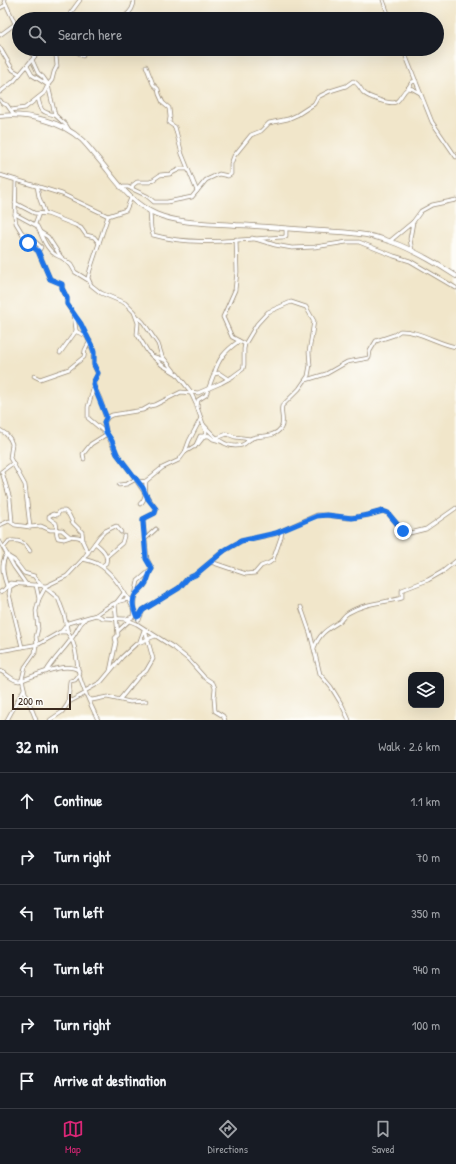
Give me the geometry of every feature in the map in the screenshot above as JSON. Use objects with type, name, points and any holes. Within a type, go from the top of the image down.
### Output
[{"type":"main road","points":[[0,116],[26,116],[44,121],[70,132],[87,146],[120,187],[131,198],[150,211],[170,218],[192,222],[348,233],[372,237],[390,241],[412,251],[456,276]]},
{"type":"street","points":[[4,0],[12,18]]},
{"type":"street","points":[[71,12],[80,0]]},
{"type":"street","points":[[131,12],[134,0]]},
{"type":"street","points":[[383,0],[387,12]]},
{"type":"street","points":[[0,8],[6,5]]},
{"type":"street","points":[[0,35],[12,26]]},
{"type":"street","points":[[0,49],[13,70],[20,74]]},
{"type":"street","points":[[11,110],[25,108],[44,93],[48,84],[52,80],[57,66],[56,56]]},
{"type":"street","points":[[406,56],[432,122],[456,157]]},
{"type":"street","points":[[0,92],[11,84],[33,58]]},
{"type":"street","points":[[33,58],[38,73],[48,84],[55,115]]},
{"type":"street","points":[[27,66],[32,75],[48,84]]},
{"type":"street","points":[[146,66],[153,84],[159,90],[159,94],[163,102],[169,108],[169,123],[175,127],[187,169],[197,191]]},
{"type":"street","points":[[120,187],[126,186],[157,203],[172,202],[190,198],[209,178],[220,174],[228,176],[231,174],[231,164],[236,152],[252,134],[261,131],[269,123],[288,119],[306,110],[314,104],[318,97],[346,86],[353,81],[365,94],[392,103],[398,101],[402,92],[408,88],[412,82],[416,81]]},
{"type":"street","points":[[408,88],[420,93]]},
{"type":"street","points":[[38,98],[41,110],[55,115],[66,125],[70,132]]},
{"type":"street","points":[[0,100],[7,105],[14,115]]},
{"type":"street","points":[[132,189],[133,185],[137,182],[150,182],[160,174],[170,174],[180,169],[187,169]]},
{"type":"street","points":[[0,175],[63,195],[108,216],[126,210],[131,198]]},
{"type":"street","points":[[16,180],[16,223],[28,243],[37,249],[50,279],[62,284],[62,288],[67,298],[67,304],[81,324],[93,350],[94,365],[98,373],[94,381],[94,386],[88,404],[87,417],[106,433]]},
{"type":"street","points":[[37,186],[38,194],[47,214]]},
{"type":"street","points":[[412,251],[410,239],[413,222],[417,214],[426,208],[437,204],[456,200]]},
{"type":"street","points":[[15,204],[32,212],[47,214],[75,225],[81,228],[86,235],[94,237],[99,243]]},
{"type":"street","points":[[150,211],[153,235],[164,238],[188,240],[284,237],[286,236],[286,228]]},
{"type":"street","points":[[31,222],[36,219],[40,213]]},
{"type":"street","points":[[15,214],[36,224]]},
{"type":"street","points":[[89,281],[89,274],[108,216]]},
{"type":"street","points":[[36,219],[36,224],[45,244],[56,255],[71,265],[75,272],[89,281],[91,285],[101,293],[125,303],[136,316],[144,322],[165,360],[173,368],[174,372],[190,393],[197,406],[206,434],[229,446],[239,446],[251,439]]},
{"type":"street","points":[[390,241],[413,222]]},
{"type":"street","points":[[22,232],[41,247],[40,249],[37,249]]},
{"type":"street","points":[[40,232],[48,237],[61,257]]},
{"type":"street","points":[[252,238],[275,245],[292,248],[359,242],[410,261],[434,273],[456,288]]},
{"type":"street","points":[[236,239],[237,272],[235,290],[223,317],[234,339],[246,344]]},
{"type":"street","points":[[106,418],[112,415],[143,410],[181,392],[198,393],[228,380],[244,367],[244,353],[248,347],[246,344],[256,324],[270,311],[290,302],[304,306],[309,311],[314,323],[309,352],[309,371],[306,380],[295,394],[282,406],[283,421],[280,429],[269,436],[251,439],[227,434],[217,438]]},
{"type":"street","points":[[60,353],[76,331],[74,315]]},
{"type":"street","points":[[136,316],[138,323],[138,337],[152,356],[162,365],[174,372]]},
{"type":"street","points":[[76,331],[85,334]]},
{"type":"street","points":[[306,380],[326,374],[347,362],[369,358],[370,351],[376,341],[394,336],[400,331],[416,334],[442,344],[456,347]]},
{"type":"street","points":[[197,406],[198,400],[206,396],[220,358],[239,341]]},
{"type":"street","points":[[34,376],[40,379],[69,369],[84,357],[85,350],[90,342]]},
{"type":"street","points":[[152,356],[165,360]]},
{"type":"street","points":[[214,374],[218,373],[228,380]]},
{"type":"street","points":[[94,386],[106,418],[104,422],[106,433],[117,454],[136,478],[157,511],[153,515],[143,519],[143,527],[146,532],[146,559],[152,569],[145,585],[135,595]]},
{"type":"street","points":[[190,393],[198,393]]},
{"type":"street","points":[[186,452],[189,441],[201,418]]},
{"type":"street","points":[[203,424],[220,441]]},
{"type":"street","points":[[0,430],[10,439],[12,444],[10,458],[25,485],[30,527]]},
{"type":"street","points":[[84,459],[83,454],[106,433]]},
{"type":"street","points":[[138,482],[146,481],[162,468],[179,460],[186,452],[195,447],[206,434]]},
{"type":"street","points":[[13,463],[1,473],[9,498],[13,524]]},
{"type":"street","points":[[120,485],[127,484],[136,478]]},
{"type":"street","points":[[140,504],[143,502],[146,481]]},
{"type":"street","points":[[96,615],[103,618],[117,619],[138,618],[143,610],[179,588],[188,578],[194,576],[226,548],[241,541],[282,531],[317,516],[327,515],[352,518],[382,511],[388,513],[403,531],[411,533],[426,529],[456,508]]},
{"type":"street","points":[[82,540],[82,532],[73,523],[65,511],[60,511],[57,515],[52,514],[49,516],[55,521],[57,529],[56,535],[58,538],[64,539],[78,536],[82,540],[88,553]]},
{"type":"street","points":[[0,525],[9,521],[11,517]]},
{"type":"street","points":[[9,521],[13,524],[30,527],[42,526],[50,530],[62,530],[71,537]]},
{"type":"street","points":[[0,577],[10,583],[43,586],[51,584],[70,575],[103,533],[117,526],[121,532]]},
{"type":"street","points":[[146,538],[156,529]]},
{"type":"street","points":[[211,562],[246,574],[255,572],[261,566],[268,564],[273,560],[282,531]]},
{"type":"street","points":[[106,557],[122,542],[124,536]]},
{"type":"street","points":[[4,547],[10,541],[21,542],[25,544],[30,551]]},
{"type":"street","points":[[0,542],[26,584]]},
{"type":"street","points":[[95,543],[103,550],[106,557],[106,563],[102,566]]},
{"type":"street","points":[[7,586],[0,564],[3,558],[8,556]]},
{"type":"street","points":[[8,556],[14,560],[24,573],[34,576],[43,586],[58,597],[77,657],[79,673],[98,720]]},
{"type":"street","points":[[50,720],[62,712],[68,703],[101,681],[122,657],[140,641],[144,634],[138,618],[114,579],[102,566],[95,562],[83,559]]},
{"type":"street","points":[[314,648],[319,636],[339,622],[347,614],[369,604],[387,602],[402,598],[402,590],[428,580],[442,572],[456,561]]},
{"type":"street","points":[[118,631],[131,619],[134,611],[134,599],[138,581],[150,572]]},
{"type":"street","points":[[20,576],[18,583],[10,587],[9,594],[22,646]]},
{"type":"street","points":[[0,592],[10,583]]},
{"type":"street","points":[[36,585],[39,599]]},
{"type":"street","points":[[36,720],[22,680],[25,667],[35,653],[38,644],[36,637],[38,630],[36,610],[43,586]]},
{"type":"street","points":[[110,670],[116,642],[115,638],[118,635],[116,604],[124,593]]},
{"type":"street","points":[[0,650],[38,644],[62,631],[66,624],[96,615],[106,608],[127,599],[134,599]]},
{"type":"street","points":[[301,607],[308,626],[320,674],[328,683],[340,702],[349,720]]},
{"type":"street","points":[[46,672],[55,658],[75,635],[80,624],[87,618]]},
{"type":"street","points":[[131,619],[142,629],[170,645],[188,659],[204,677],[213,683],[215,688],[214,698],[216,711],[223,716],[225,720]]},
{"type":"street","points":[[120,699],[138,677],[146,671],[153,660],[147,639],[142,629]]},
{"type":"street","points":[[62,631],[69,634]]},
{"type":"street","points":[[140,641],[155,636]]},
{"type":"street","points":[[0,671],[15,680],[22,680],[64,667],[76,669],[79,673]]},
{"type":"street","points":[[68,703],[70,681],[76,680],[79,673]]},
{"type":"street","points":[[7,720],[24,692],[24,688]]},
{"type":"street","points":[[89,699],[92,700],[108,697],[131,702],[146,701]]},
{"type":"route","points":[[28,243],[38,251],[50,279],[62,284],[62,288],[67,298],[67,304],[83,327],[94,352],[94,365],[98,374],[93,384],[106,416],[104,422],[106,432],[112,441],[117,454],[143,488],[148,499],[156,507],[157,511],[155,513],[150,517],[143,519],[146,559],[152,569],[148,575],[145,585],[134,598],[134,611],[137,617],[143,610],[179,588],[188,578],[195,575],[226,548],[247,539],[276,533],[317,516],[327,515],[352,518],[383,511],[388,513],[403,531]]}]
